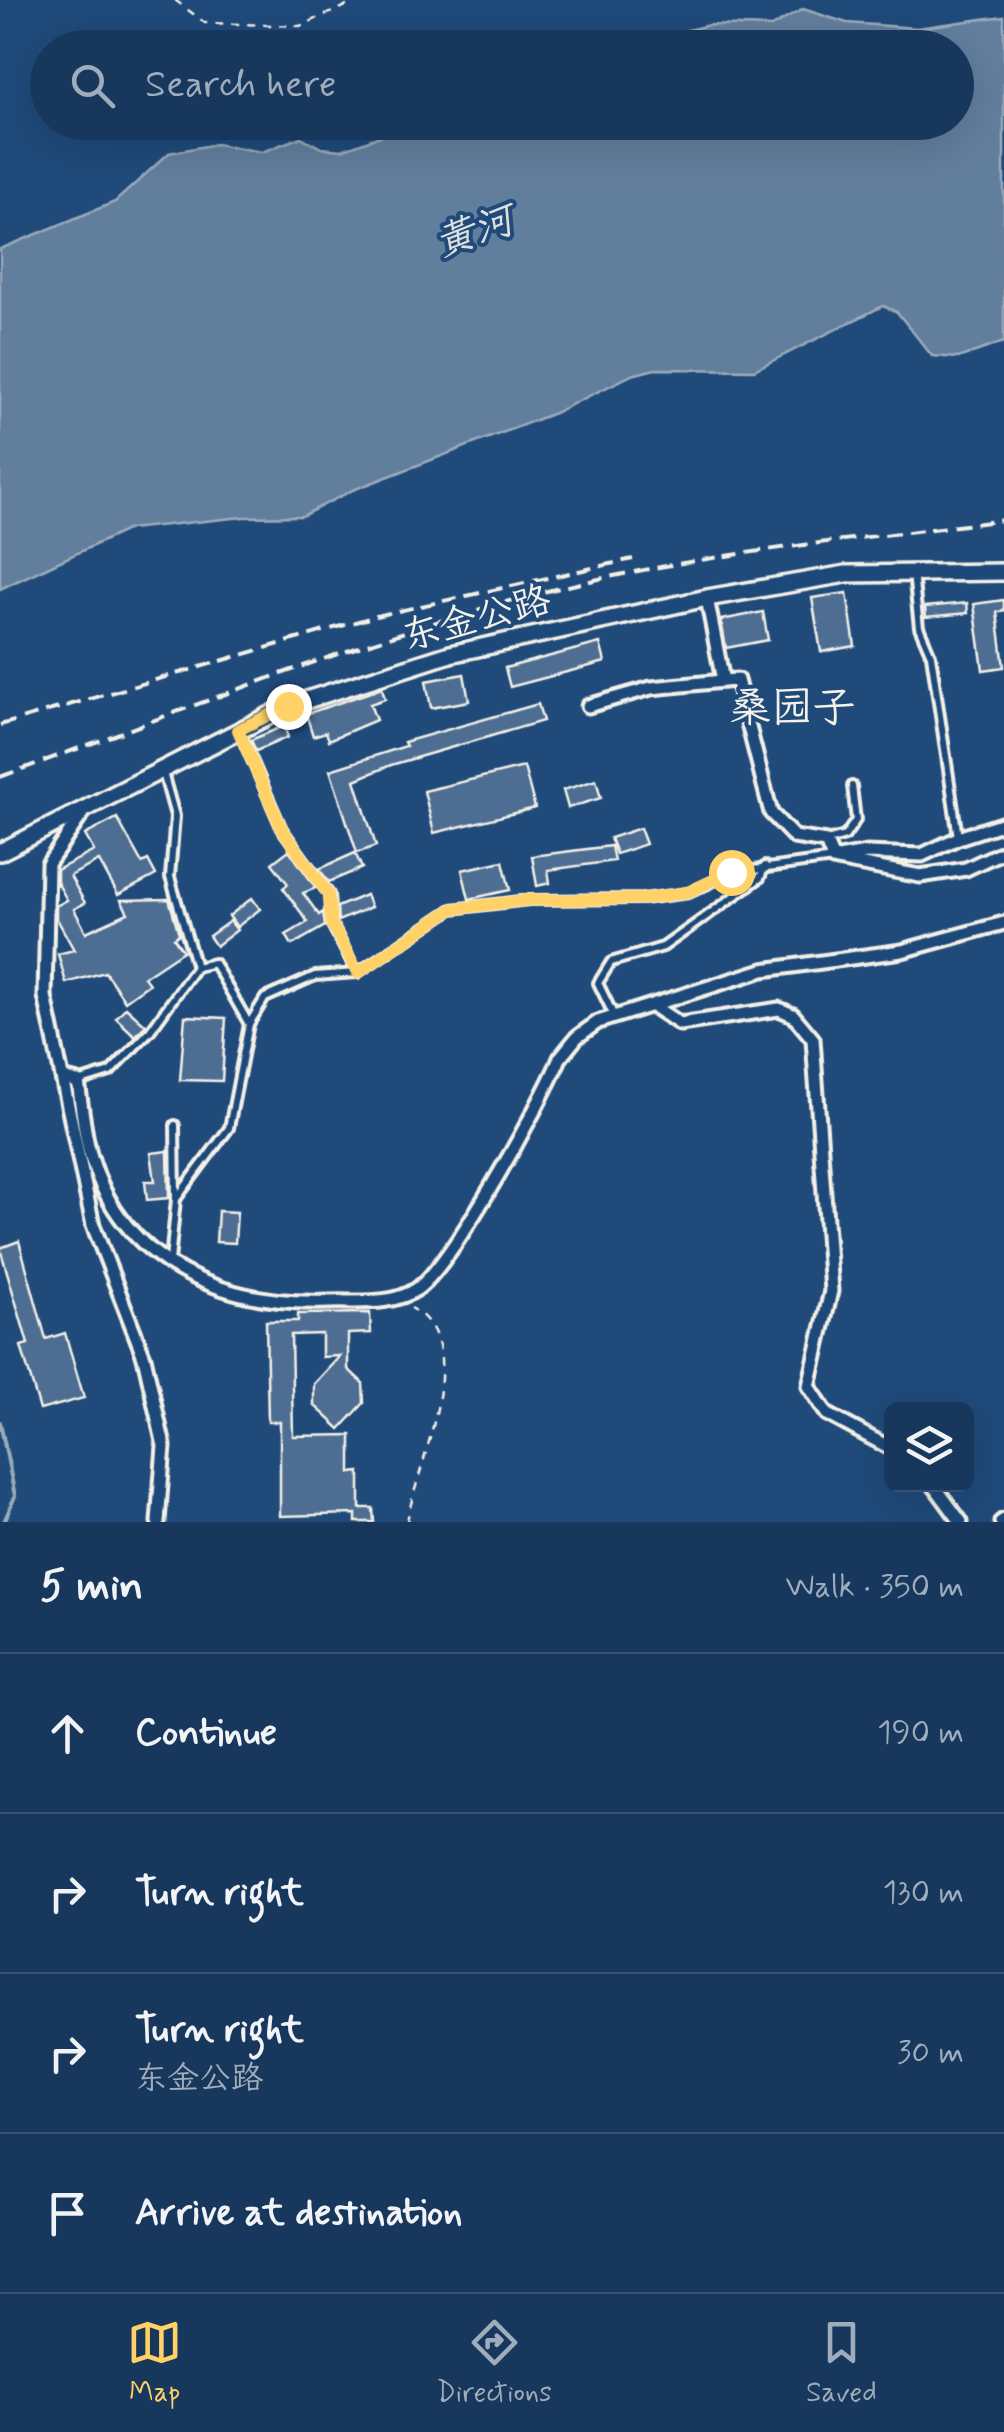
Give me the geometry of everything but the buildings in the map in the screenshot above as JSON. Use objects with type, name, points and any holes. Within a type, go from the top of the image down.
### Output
[{"type":"main road","name":"东金公路","points":[[0,852],[83,813],[161,767],[288,706],[450,654],[707,598],[846,574],[1004,572]]},
{"type":"street","points":[[707,598],[723,681]]},
{"type":"street","points":[[588,706],[652,688],[737,680],[772,812],[794,836],[826,842],[833,859]]},
{"type":"street","points":[[83,813],[48,864],[44,903],[45,996],[93,1226],[144,1357],[164,1446],[158,1522]]},
{"type":"street","points":[[833,859],[866,853],[922,856],[958,838],[1004,824]]},
{"type":"street","points":[[833,859],[920,876],[966,869],[1004,851]]},
{"type":"street","points":[[62,1078],[78,1082],[91,1157],[114,1211],[170,1268],[238,1297],[316,1303],[396,1300],[419,1288],[448,1254],[560,1058],[577,1038],[614,1016],[764,970],[902,951],[1004,922]]},
{"type":"street","points":[[653,1006],[680,1024],[779,1009],[794,1015],[813,1039],[830,1291],[809,1386],[827,1414],[884,1444]]},
{"type":"street","points":[[939,1492],[961,1522]]},
{"type":"lane","points":[[913,572],[919,627],[931,655],[958,838]]},
{"type":"lane","points":[[238,730],[282,829],[328,894],[331,923],[358,973]]},
{"type":"lane","points":[[161,767],[176,816],[170,877],[196,967]]},
{"type":"lane","points":[[826,842],[845,836],[856,820],[852,786]]},
{"type":"lane","points":[[176,1199],[229,1128],[249,1024],[265,998],[316,976],[358,973],[452,909],[529,900],[643,899],[688,892],[731,872],[833,859]]},
{"type":"lane","points":[[614,1016],[598,983],[611,962],[662,947],[696,926],[760,878],[765,866]]},
{"type":"lane","points":[[78,1082],[110,1072],[150,1031],[196,967],[214,964],[249,1024]]},
{"type":"lane","points":[[170,1268],[176,1199],[176,1125]]},
{"type":"path","points":[[175,0],[205,23],[300,26],[360,0]]},
{"type":"path","points":[[396,1300],[427,1316],[437,1332],[440,1372],[429,1454],[407,1522]]},
{"type":"water","name":"黄河","points":[[803,9],[847,23],[917,28],[1004,16],[1004,342],[958,358],[932,356],[897,312],[883,306],[754,370],[655,369],[632,375],[554,413],[353,490],[302,516],[243,517],[129,529],[0,589],[0,249],[115,202],[169,153],[216,144],[262,152],[293,140],[342,150],[369,140],[974,140],[974,30],[687,30],[709,25],[771,27]]},
{"type":"waterway","points":[[0,1422],[15,1496],[4,1522]]},
{"type":"railway","points":[[0,777],[326,658],[524,597],[703,560],[1004,520]]},
{"type":"railway","points":[[0,725],[376,616],[633,559]]},
{"type":"district","name":"桑园子","points":[[792,706]]},
{"type":"route","points":[[288,706],[238,730],[282,829],[328,894],[331,923],[358,973],[452,909],[529,900],[643,899],[688,892],[731,872]]}]
